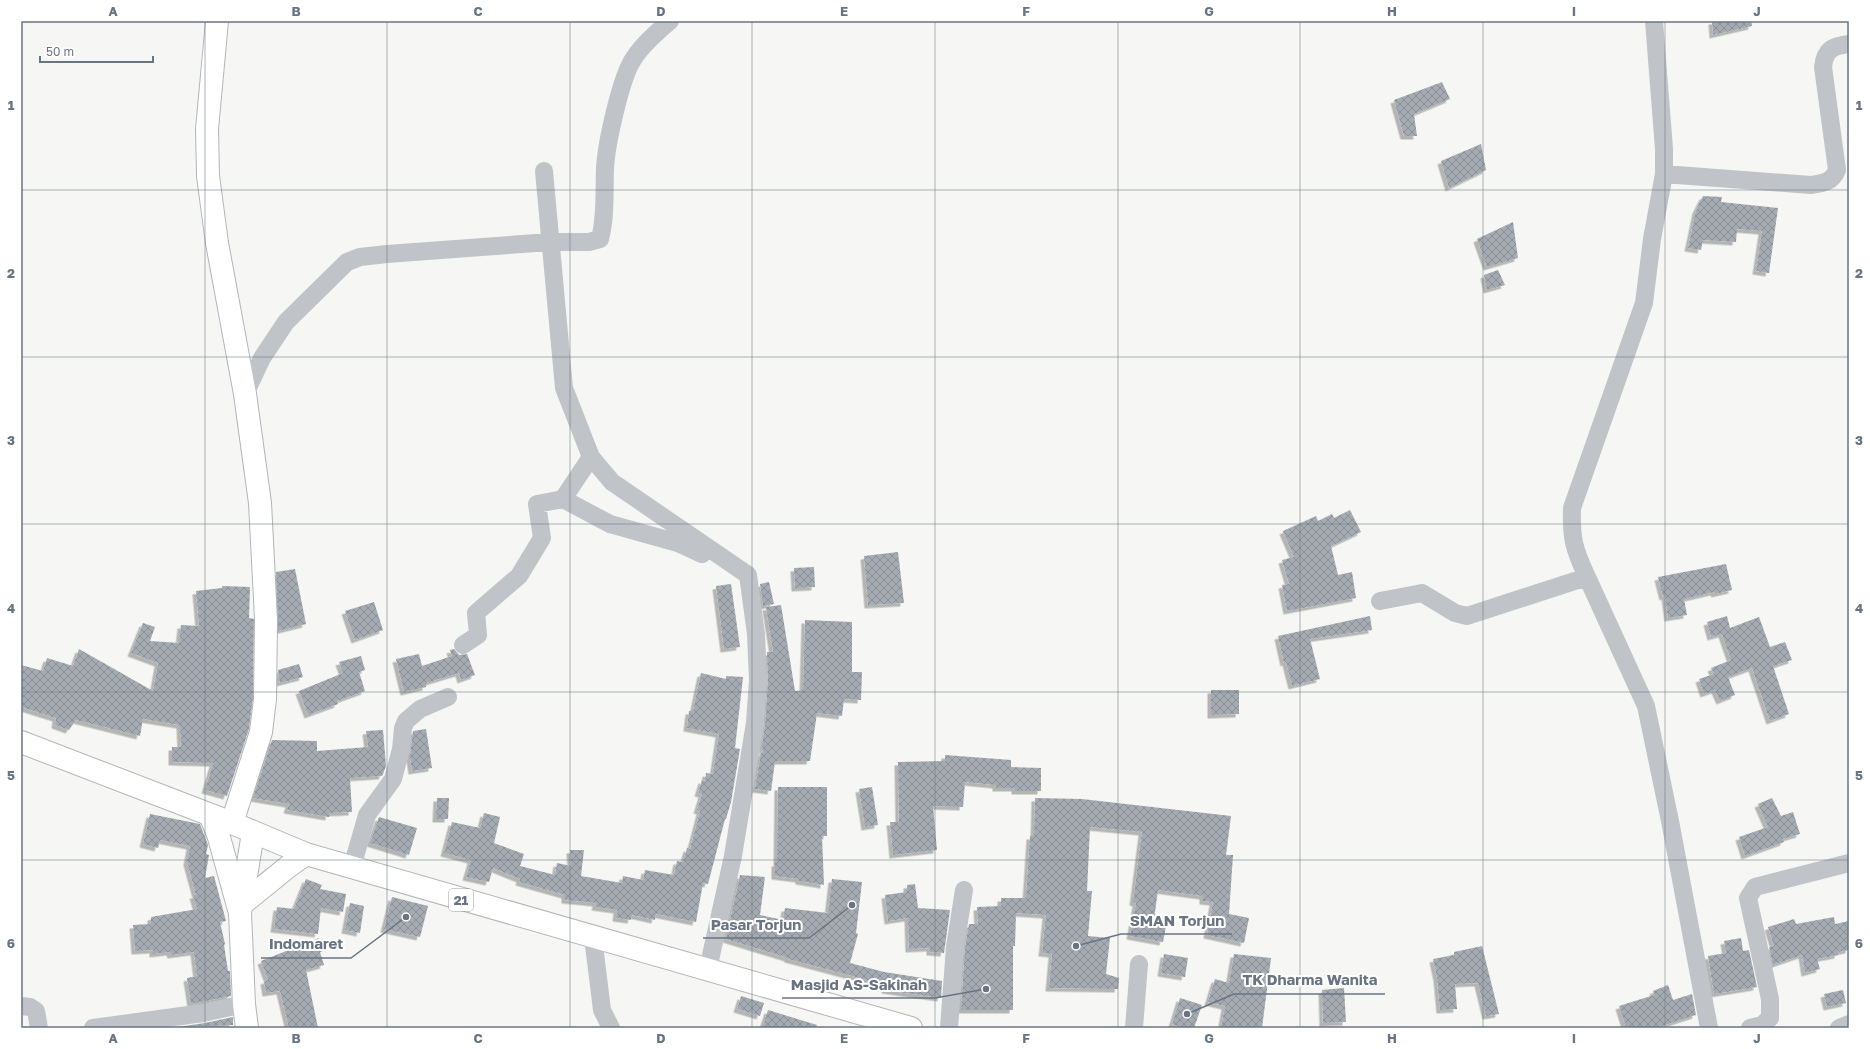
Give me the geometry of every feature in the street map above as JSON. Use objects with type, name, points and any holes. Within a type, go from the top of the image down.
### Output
[{"type":"main road","points":[[217,21],[207,129],[208,176],[215,235],[245,394],[260,510],[266,619],[265,699],[261,732],[232,824]]},
{"type":"main road","name":"21","points":[[21,742],[306,854],[911,1028]]},
{"type":"main road","points":[[210,815],[218,834],[241,909]]},
{"type":"main road","points":[[247,1028],[244,1004],[241,909],[253,833]]},
{"type":"main road","points":[[241,909],[289,866],[306,854]]},
{"type":"street","points":[[245,394],[262,358],[286,322],[347,262],[360,257],[387,254],[550,242],[589,242],[600,239],[603,226],[605,161],[620,94],[633,58],[655,33],[670,21]]},
{"type":"street","points":[[1654,21],[1664,149],[1664,174],[1652,240],[1644,303],[1572,508],[1571,535],[1577,555],[1646,706],[1670,821],[1709,1028]]},
{"type":"street","points":[[1664,174],[1811,186],[1829,182],[1834,178],[1837,170],[1823,67],[1824,59],[1831,48],[1836,45],[1849,44]]},
{"type":"street","points":[[544,171],[564,388],[591,457],[612,482],[748,575],[756,634],[758,680],[755,724],[733,856],[708,969]]},
{"type":"street","points":[[563,499],[591,457]]},
{"type":"street","points":[[463,645],[478,634],[476,613],[519,576],[542,538],[537,504],[563,499],[610,524],[678,543],[748,575]]},
{"type":"street","points":[[1380,601],[1422,593],[1455,613],[1467,616],[1587,577]]},
{"type":"street","points":[[352,867],[367,815],[393,778],[401,749],[403,728],[406,721],[420,709],[448,697]]},
{"type":"street","points":[[1750,1028],[1762,1025],[1770,1018],[1770,999],[1748,898],[1750,892],[1755,887],[1849,863]]},
{"type":"street","points":[[949,1028],[955,947],[964,890]]},
{"type":"street","points":[[593,937],[602,1010],[611,1028]]},
{"type":"street","points":[[1134,1028],[1139,964]]},
{"type":"street","points":[[93,1028],[203,1013],[244,1004]]},
{"type":"street","points":[[21,1006],[30,1007],[36,1012],[39,1028]]},
{"type":"street","points":[[1839,1028],[1849,1024]]},
{"type":"building","points":[[1712,21],[1751,21],[1752,26],[1713,35]]},
{"type":"building","points":[[1442,82],[1450,99],[1414,114],[1417,136],[1404,136],[1394,100]]},
{"type":"building","points":[[1481,144],[1486,170],[1449,188],[1441,161]]},
{"type":"building","points":[[1703,196],[1722,197],[1721,202],[1778,208],[1769,273],[1756,271],[1762,231],[1737,229],[1736,242],[1703,240],[1701,250],[1688,248],[1696,210]]},
{"type":"building","points":[[1513,222],[1518,258],[1487,267],[1477,239]]},
{"type":"building","points":[[1498,270],[1505,285],[1487,290],[1484,275]]},
{"type":"building","points":[[1350,510],[1361,532],[1331,546],[1338,575],[1352,572],[1356,598],[1287,611],[1282,585],[1289,584],[1282,560],[1294,557],[1283,531],[1316,516],[1318,521],[1332,514],[1334,518]]},
{"type":"building","points":[[898,552],[904,603],[868,605],[864,556]]},
{"type":"building","points":[[1726,564],[1732,590],[1715,594],[1714,592],[1684,599],[1687,615],[1668,618],[1665,596],[1663,597],[1658,577]]},
{"type":"building","points":[[814,567],[815,587],[795,588],[794,568]]},
{"type":"building","points":[[295,569],[306,624],[278,631],[276,572]]},
{"type":"building","points":[[769,582],[774,604],[763,606],[760,584]]},
{"type":"building","points":[[731,584],[740,647],[724,649],[716,586]]},
{"type":"building","points":[[222,586],[250,587],[249,618],[254,619],[253,698],[249,729],[227,796],[205,790],[213,763],[172,762],[172,747],[181,747],[180,725],[143,719],[140,736],[76,720],[69,730],[55,725],[56,718],[21,707],[21,665],[43,671],[47,658],[73,666],[79,649],[153,691],[158,663],[131,653],[143,623],[155,627],[150,641],[179,643],[181,625],[199,626],[196,591],[222,588]]},
{"type":"building","points":[[374,602],[383,630],[355,640],[345,611]]},
{"type":"building","points":[[781,605],[795,691],[803,690],[805,620],[852,622],[852,672],[862,672],[861,700],[844,699],[842,716],[817,713],[810,761],[775,761],[771,791],[755,789],[761,752],[763,753],[762,745],[768,681],[767,652],[773,652],[766,607]]},
{"type":"building","points":[[1370,616],[1372,630],[1310,639],[1320,679],[1292,686],[1286,662],[1284,663],[1278,636]]},
{"type":"building","points":[[1727,616],[1730,628],[1759,617],[1770,647],[1785,642],[1792,660],[1773,666],[1789,714],[1770,721],[1752,668],[1728,677],[1735,695],[1720,701],[1715,690],[1704,694],[1699,679],[1714,674],[1711,668],[1731,660],[1722,634],[1711,637],[1707,622]]},
{"type":"building","points":[[454,649],[459,655],[467,654],[475,675],[461,680],[459,673],[426,683],[426,687],[404,692],[396,659],[419,654],[422,666],[452,656],[450,650]]},
{"type":"building","points":[[361,656],[365,670],[359,672],[365,691],[337,701],[338,704],[308,715],[299,691],[343,673],[339,662]]},
{"type":"building","points":[[299,664],[303,677],[280,683],[278,670]]},
{"type":"building","points":[[701,673],[726,679],[726,676],[743,677],[735,748],[740,749],[731,802],[708,884],[703,883],[696,922],[656,914],[655,920],[632,915],[631,920],[616,918],[617,910],[595,907],[596,903],[565,900],[565,895],[519,882],[520,879],[493,868],[489,882],[466,877],[471,860],[444,853],[452,822],[480,828],[484,813],[500,817],[494,843],[524,854],[520,866],[555,875],[557,863],[571,866],[570,850],[584,850],[581,876],[622,883],[623,876],[643,880],[645,870],[674,875],[677,861],[683,862],[687,848],[690,849],[700,811],[697,810],[702,794],[698,793],[702,780],[705,781],[706,773],[713,774],[719,734],[687,728],[689,711],[693,711]]},
{"type":"building","points":[[1211,690],[1239,690],[1239,714],[1211,715]]},
{"type":"building","points":[[426,729],[432,768],[412,771],[410,757],[413,731]]},
{"type":"building","points":[[383,730],[386,766],[383,774],[382,776],[350,778],[352,812],[329,813],[329,817],[287,810],[289,804],[253,798],[272,740],[317,741],[317,751],[368,747],[366,731]]},
{"type":"building","points":[[945,755],[1011,760],[1011,767],[1041,768],[1041,791],[1015,791],[1015,788],[996,788],[996,785],[965,782],[963,807],[933,806],[937,850],[893,855],[890,822],[899,822],[898,762],[945,761]]},
{"type":"building","points":[[778,787],[827,787],[827,836],[822,836],[824,885],[799,881],[799,879],[775,876],[775,863],[777,863]]},
{"type":"building","points":[[872,787],[878,825],[865,827],[859,789]]},
{"type":"building","points":[[437,798],[449,798],[448,819],[436,819]]},
{"type":"building","points":[[1035,798],[1082,799],[1231,816],[1226,855],[1233,855],[1229,914],[1249,918],[1244,943],[1207,935],[1213,902],[1203,901],[1203,896],[1158,890],[1154,919],[1167,921],[1163,942],[1130,936],[1136,903],[1133,902],[1142,832],[1090,827],[1087,891],[1092,891],[1088,936],[1110,938],[1106,974],[1119,978],[1118,989],[1049,988],[1052,954],[1042,953],[1046,915],[1016,913],[1015,946],[1013,946],[1013,1010],[961,1010],[965,948],[969,924],[978,924],[977,907],[1001,906],[1001,898],[1026,898],[1030,836],[1034,836]]},
{"type":"building","points":[[1772,798],[1781,816],[1793,812],[1800,834],[1783,839],[1784,842],[1745,856],[1739,837],[1768,827],[1758,804]]},
{"type":"building","points":[[150,814],[200,824],[208,845],[206,854],[209,855],[205,878],[214,876],[226,921],[220,922],[225,944],[228,971],[230,971],[231,996],[191,1004],[187,978],[197,976],[194,952],[171,955],[170,952],[153,954],[153,950],[135,951],[133,925],[151,924],[151,917],[197,909],[193,895],[196,895],[187,862],[190,846],[160,840],[158,848],[143,844]]},
{"type":"building","points":[[379,817],[417,828],[409,855],[370,843]]},
{"type":"building","points":[[740,875],[765,877],[760,915],[783,920],[785,908],[828,913],[832,879],[862,882],[856,933],[858,934],[850,963],[884,972],[942,981],[941,998],[885,990],[886,985],[788,959],[726,939]]},
{"type":"building","points":[[306,879],[322,885],[320,889],[346,894],[343,912],[321,908],[318,934],[274,929],[277,907],[294,909]]},
{"type":"building","points":[[915,884],[918,908],[950,910],[944,953],[930,952],[930,948],[909,949],[908,918],[888,921],[885,895],[907,892],[907,885]]},
{"type":"building","points":[[392,897],[428,906],[420,937],[384,929]]},
{"type":"building","points":[[350,903],[364,906],[360,933],[345,930]]},
{"type":"building","points":[[1834,917],[1835,924],[1849,921],[1849,950],[1838,952],[1838,955],[1817,959],[1820,969],[1805,973],[1802,955],[1773,965],[1769,947],[1774,946],[1768,927],[1794,919],[1796,924]]},
{"type":"building","points":[[319,938],[323,951],[320,952],[324,965],[306,970],[318,1028],[289,1028],[280,991],[266,993],[264,981],[268,980],[261,961]]},
{"type":"building","points":[[1741,938],[1743,951],[1749,950],[1757,987],[1714,994],[1708,956],[1726,953],[1724,941]]},
{"type":"building","points":[[1482,946],[1499,1014],[1486,1016],[1478,983],[1455,984],[1457,1009],[1440,1010],[1437,978],[1433,959],[1454,955],[1454,952]]},
{"type":"building","points":[[1164,954],[1188,958],[1185,977],[1161,973]]},
{"type":"building","points":[[1234,954],[1271,958],[1262,1028],[1221,1028],[1225,1006],[1208,1002],[1215,979],[1229,983]]},
{"type":"building","points":[[1668,985],[1673,1000],[1692,994],[1696,1015],[1656,1028],[1626,1028],[1619,1006],[1654,995],[1653,991]]},
{"type":"building","points":[[1344,988],[1346,1022],[1323,1023],[1322,990]]},
{"type":"building","points":[[1843,990],[1846,1003],[1827,1007],[1824,994]]},
{"type":"building","points":[[741,996],[764,1003],[760,1016],[737,1009]]},
{"type":"building","points":[[1180,998],[1202,1005],[1194,1028],[1184,1028],[1172,1024]]},
{"type":"building","points":[[768,1010],[817,1025],[816,1028],[762,1028]]},
{"type":"building","points":[[233,1017],[233,1025],[171,1028],[205,1023]]},
{"type":"place","name":"Pasar Torjun","points":[[852,905]]},
{"type":"place","name":"Indomaret","points":[[406,917]]},
{"type":"place","name":"SMAN Torjun","points":[[1076,946]]},
{"type":"place","name":"Masjid AS-Sakinah","points":[[986,989]]},
{"type":"place","name":"TK Dharma Wanita","points":[[1187,1014]]}]
